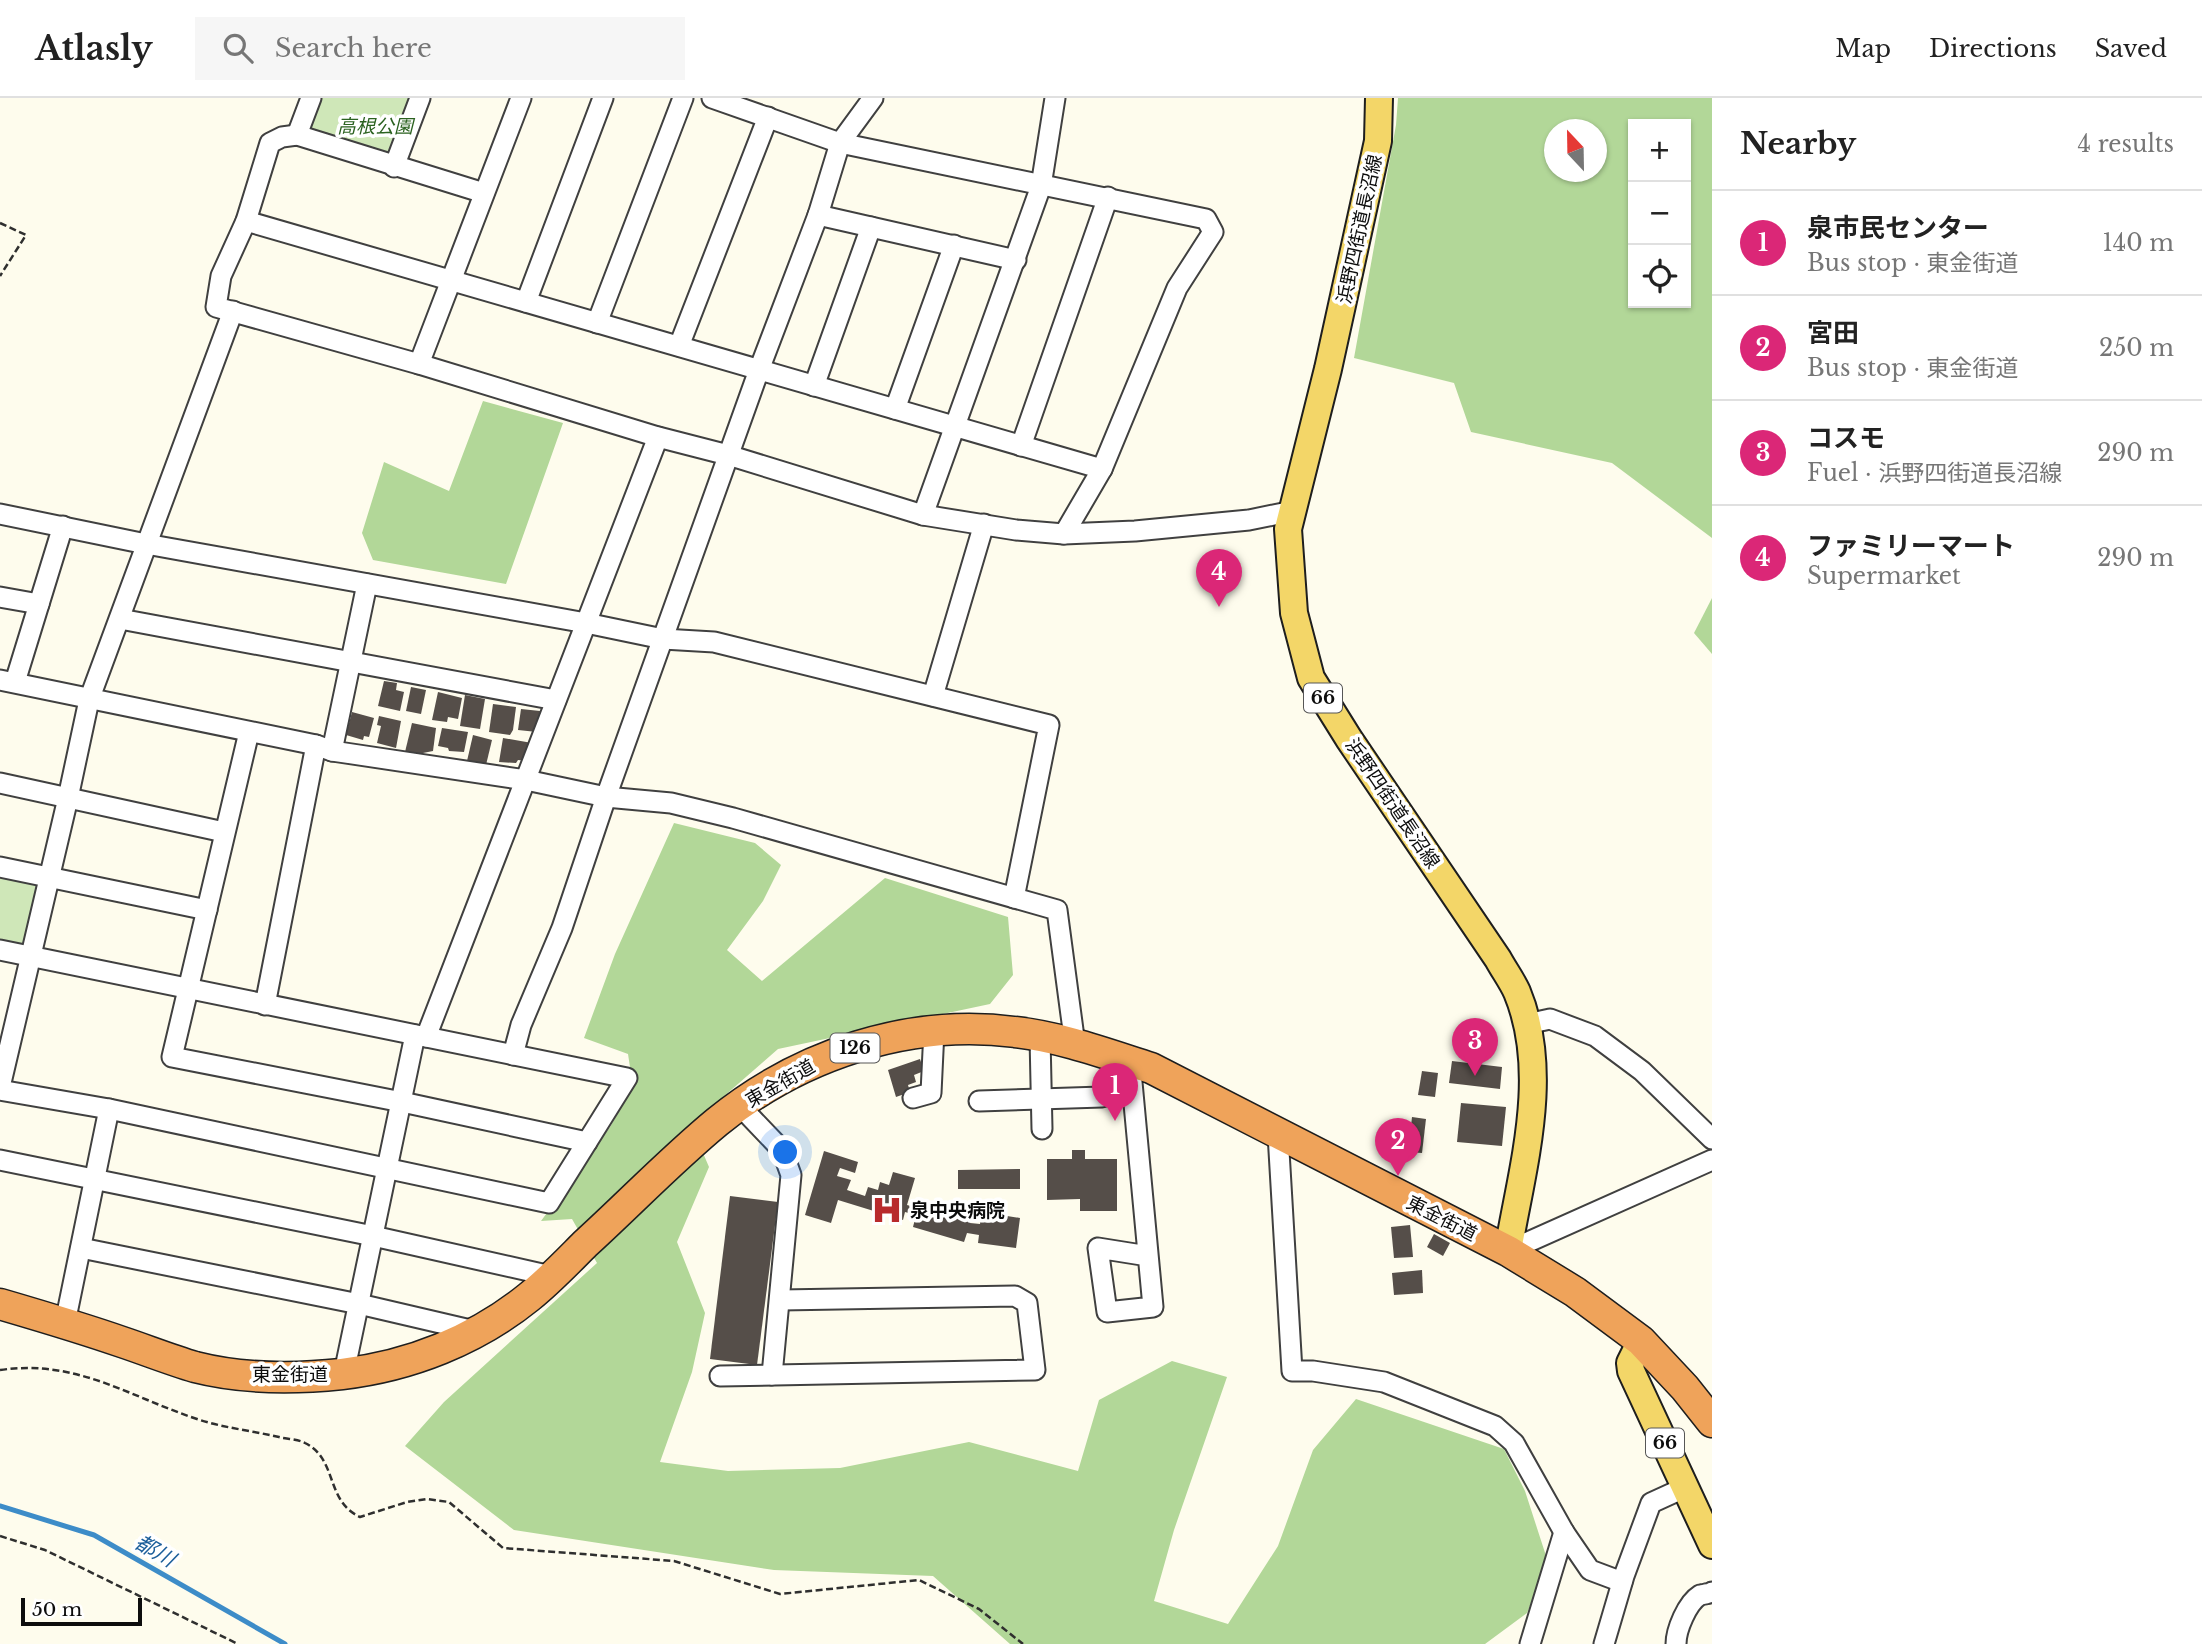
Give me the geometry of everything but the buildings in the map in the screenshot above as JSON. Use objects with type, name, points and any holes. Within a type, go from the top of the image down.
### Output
[{"type":"highway","name":"東金街道","points":[[0,1304],[196,1367],[223,1372],[292,1377],[344,1373],[436,1352],[479,1332],[529,1297],[717,1122],[783,1078],[825,1058],[878,1040],[934,1030],[1016,1031],[1075,1045],[1151,1069],[1508,1251],[1575,1292],[1641,1340],[1712,1422]]},
{"type":"main road","name":"浜野四街道長沼線","points":[[1379,98],[1378,141],[1328,369],[1288,529],[1294,613],[1311,678],[1517,991],[1527,1024],[1533,1075],[1532,1110],[1508,1251]]},
{"type":"main road","name":"66","points":[[1641,1340],[1633,1353],[1631,1371],[1712,1545]]},
{"type":"street","points":[[297,135],[311,98]]},
{"type":"street","points":[[394,167],[420,98]]},
{"type":"street","points":[[419,364],[521,98]]},
{"type":"street","points":[[526,302],[603,98]]},
{"type":"street","points":[[597,323],[683,98]]},
{"type":"street","points":[[712,98],[840,143],[1206,219],[1213,232],[1177,288],[1102,469],[1064,534]]},
{"type":"street","points":[[513,1055],[521,1025],[562,928],[728,455],[818,215],[840,143],[873,98]]},
{"type":"street","points":[[923,515],[1041,186],[1055,98]]},
{"type":"street","points":[[679,346],[768,117]]},
{"type":"street","points":[[484,193],[297,135],[282,137],[270,143],[246,221],[221,276],[216,307],[419,364],[923,515],[1064,534],[1135,531],[1249,520],[1293,511]]},
{"type":"street","points":[[1021,446],[1108,197]]},
{"type":"street","points":[[818,215],[1016,260]]},
{"type":"street","points":[[246,221],[1102,469]]},
{"type":"street","points":[[814,386],[871,227]]},
{"type":"street","points":[[895,409],[954,245]]},
{"type":"street","points":[[0,950],[31,957],[265,1005],[627,1078],[549,1203],[109,1109],[0,1089],[7,1028],[31,957],[89,700],[233,312]]},
{"type":"street","points":[[344,1373],[402,1102],[421,1036],[526,779],[658,437]]},
{"type":"street","points":[[0,514],[146,544],[663,639],[714,642],[1049,725],[1014,898]]},
{"type":"street","points":[[933,696],[984,524]]},
{"type":"street","points":[[64,526],[39,604],[8,681],[324,748],[526,779],[606,797],[670,803],[733,818],[1057,910],[1075,1045]]},
{"type":"street","points":[[265,1005],[324,748],[350,663],[367,584]]},
{"type":"street","points":[[0,597],[39,604]]},
{"type":"street","points":[[120,620],[556,700]]},
{"type":"street","points":[[249,732],[172,1057],[587,1142]]},
{"type":"street","points":[[0,783],[224,832]]},
{"type":"street","points":[[0,867],[207,910]]},
{"type":"street","points":[[1527,1024],[1550,1019],[1595,1036],[1642,1071],[1712,1139]]},
{"type":"street","points":[[913,1098],[930,1093],[934,1030]]},
{"type":"street","points":[[1040,1037],[1042,1129]]},
{"type":"street","points":[[979,1101],[1102,1097],[1130,1061]]},
{"type":"street","points":[[1130,1061],[1148,1256]]},
{"type":"street","points":[[740,1106],[782,1150],[791,1175],[772,1375]]},
{"type":"street","points":[[65,1323],[109,1109]]},
{"type":"street","points":[[1278,1134],[1292,1371],[1313,1371],[1384,1382],[1495,1426],[1514,1443],[1564,1532],[1590,1570],[1622,1582]]},
{"type":"street","points":[[0,1160],[373,1236],[551,1276]]},
{"type":"street","points":[[1508,1251],[1712,1160]]},
{"type":"street","points":[[81,1248],[359,1304],[479,1332]]},
{"type":"street","points":[[720,1376],[1035,1370],[1027,1303],[1015,1296],[781,1300]]},
{"type":"street","points":[[1604,1644],[1622,1582],[1651,1503],[1686,1487]]},
{"type":"street","points":[[1530,1644],[1564,1532]]},
{"type":"street","points":[[1676,1644],[1676,1634],[1691,1605],[1700,1595],[1712,1592]]},
{"type":"path","points":[[0,223],[26,235],[0,276]]},
{"type":"path","points":[[0,1370],[55,1368],[98,1380],[201,1420],[305,1443],[327,1465],[337,1496],[348,1511],[360,1517],[407,1502],[427,1499],[449,1502],[503,1548],[674,1561],[780,1594],[919,1580],[979,1609],[1023,1644]]},
{"type":"path","points":[[0,1536],[45,1550],[237,1644]]},
{"type":"green space","name":"高根公園","points":[[318,98],[416,98],[395,152],[382,158],[313,132],[309,122]]},
{"type":"green space","points":[[1398,98],[1712,98],[1712,538],[1612,463],[1471,432],[1454,383],[1354,358],[1396,125]]},
{"type":"green space","points":[[483,401],[563,423],[506,584],[373,560],[362,533],[384,462],[449,491]]},
{"type":"green space","points":[[1712,598],[1712,654],[1694,633]]},
{"type":"green space","points":[[674,823],[755,843],[781,865],[763,901],[727,950],[762,981],[885,878],[1008,917],[1013,975],[990,1004],[778,1049],[691,1125],[709,1167],[677,1242],[705,1313],[692,1372],[660,1462],[728,1471],[840,1468],[969,1442],[1078,1471],[1099,1400],[1172,1361],[1227,1377],[1174,1530],[1154,1601],[1228,1624],[1278,1546],[1313,1450],[1356,1399],[1504,1449],[1525,1491],[1548,1562],[1527,1613],[1485,1644],[1010,1644],[933,1576],[774,1570],[514,1530],[405,1446],[444,1402],[597,1263],[572,1219],[541,1221],[610,1127],[633,1087],[628,1054],[584,1038],[615,954]]},
{"type":"green space","points":[[0,873],[44,882],[29,950],[0,943]]},
{"type":"waterway","name":"都川","points":[[0,1506],[94,1535],[285,1644]]},
{"type":"place","name":"ファミリーマート","points":[[1219,607]]},
{"type":"place","name":"コスモ","points":[[1475,1076]]},
{"type":"place","name":"泉市民センター","points":[[1115,1121]]},
{"type":"place","name":"宮田","points":[[1398,1176]]},
{"type":"place","name":"泉中央病院","points":[[887,1210]]}]
